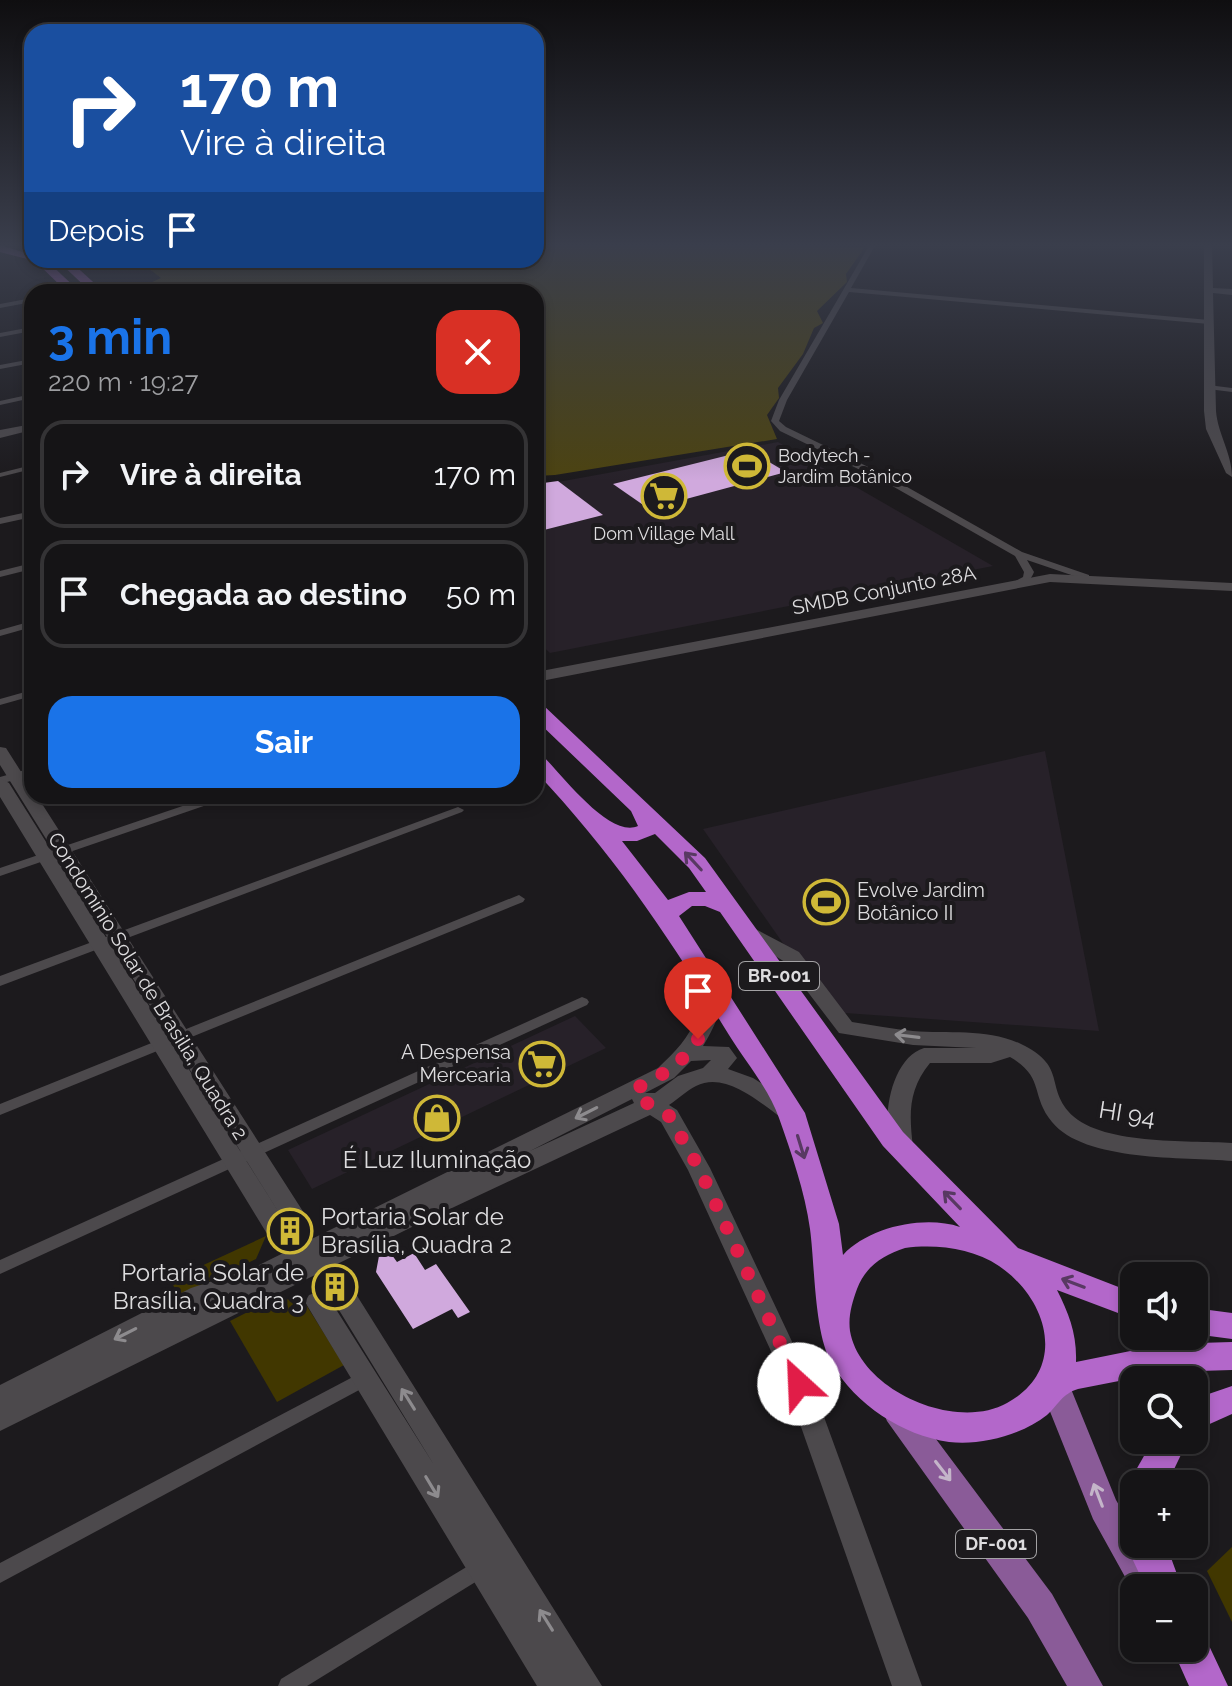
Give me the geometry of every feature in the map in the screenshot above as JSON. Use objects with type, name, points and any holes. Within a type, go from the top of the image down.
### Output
[{"type":"highway","name":"BR-001","points":[[544,717],[697,863],[902,1150],[1047,1295],[1063,1338],[1055,1382]]},
{"type":"highway","name":"BR-001","points":[[544,768],[599,826],[667,915],[791,1113],[824,1224],[834,1300],[834,1330],[846,1361],[866,1388],[896,1409],[941,1426],[987,1426],[1027,1411],[1055,1382],[1123,1362],[1190,1354],[1232,1356]]},
{"type":"highway","points":[[599,826],[623,837],[637,836],[650,828],[640,809]]},
{"type":"highway","points":[[667,915],[675,904],[690,898],[711,899],[739,919]]},
{"type":"highway","name":"BR-001","points":[[834,1300],[856,1260],[899,1237],[953,1236],[1120,1301]]},
{"type":"highway","points":[[1208,1323],[1232,1326]]},
{"type":"highway","points":[[1208,1407],[1232,1400]]},
{"type":"highway","points":[[1197,1662],[1206,1686]]},
{"type":"main road","points":[[1055,1382],[1104,1509],[1141,1574]]},
{"type":"main road","name":"DF-001","points":[[896,1409],[1040,1606],[1086,1686]]},
{"type":"main road","points":[[1191,1662],[1206,1686]]},
{"type":"street","points":[[829,323],[783,400],[775,421],[783,429],[890,481],[1019,554],[1086,577]]},
{"type":"street","points":[[1209,323],[1212,429],[1232,473]]},
{"type":"street","points":[[0,335],[24,330]]},
{"type":"street","points":[[0,367],[24,362]]},
{"type":"street","points":[[1211,387],[1232,390]]},
{"type":"street","points":[[0,403],[24,398]]},
{"type":"street","points":[[0,434],[24,429]]},
{"type":"street","points":[[0,475],[24,469]]},
{"type":"street","points":[[0,521],[24,516]]},
{"type":"street","points":[[1015,585],[1027,578],[1029,572],[1019,554]]},
{"type":"street","points":[[0,574],[24,568]]},
{"type":"street","name":"SMDB Conjunto 28A","points":[[544,678],[1015,585],[1086,577],[1232,587]]},
{"type":"street","points":[[0,633],[24,626]]},
{"type":"street","points":[[0,702],[24,695]]},
{"type":"street","name":"Condomínio Solar de Brasilia, Quadra 2","points":[[0,752],[24,800]]},
{"type":"street","name":"Condomínio Solar de Brasilia, Quadra 2","points":[[26,804],[54,854],[493,1560]]},
{"type":"street","points":[[0,872],[200,804]]},
{"type":"street","points":[[0,981],[458,810]]},
{"type":"street","points":[[0,1110],[519,899]]},
{"type":"street","points":[[739,919],[792,957],[846,1028],[912,1037],[992,1042],[1012,1048]]},
{"type":"street","points":[[643,1096],[689,1054],[707,1025],[712,988]]},
{"type":"street","points":[[0,1267],[582,1002]]},
{"type":"street","points":[[902,1150],[898,1120],[900,1090],[907,1075],[924,1056],[991,1055],[1012,1048]]},
{"type":"street","name":"HI 94","points":[[1012,1048],[1036,1061],[1044,1071],[1060,1117],[1089,1136],[1232,1152]]},
{"type":"street","points":[[689,1054],[722,1052],[726,1058],[723,1064],[708,1076]]},
{"type":"street","points":[[0,1419],[142,1348],[206,1306],[260,1276],[308,1261],[643,1096],[708,1076],[739,1081],[791,1113]]},
{"type":"street","points":[[643,1096],[669,1116],[699,1168],[799,1384],[907,1686]]},
{"type":"street","points":[[0,1398],[206,1306]]},
{"type":"street","points":[[0,1573],[376,1372]]},
{"type":"street","points":[[288,1686],[493,1560]]},
{"type":"street","points":[[493,1560],[555,1686]]},
{"type":"street","points":[[493,1560],[587,1686]]},
{"type":"shaded area","points":[[544,323],[823,323],[814,328],[803,354],[778,388],[779,398],[767,415],[777,439],[544,476]]},
{"type":"shaded area","points":[[778,442],[993,566],[550,653],[544,647],[544,485]]},
{"type":"shaded area","points":[[1045,751],[1099,1031],[831,1012],[703,829]]},
{"type":"shaded area","points":[[575,1016],[606,1048],[312,1189],[288,1150]]},
{"type":"shaded area","points":[[266,1236],[256,1259],[178,1296],[171,1280]]},
{"type":"shaded area","points":[[273,1299],[303,1300],[344,1365],[277,1402],[230,1321]]},
{"type":"shaded area","points":[[1232,1547],[1232,1622],[1207,1571]]},
{"type":"building","name":"Dom Village Mall","points":[[749,450],[786,472],[649,509],[613,484]]},
{"type":"building","points":[[558,481],[603,515],[544,530],[544,483]]},
{"type":"building","points":[[389,1251],[397,1262],[414,1253],[425,1270],[436,1264],[470,1312],[458,1318],[452,1309],[413,1329],[376,1272],[379,1256]]},
{"type":"place","name":"Bodytech - Jardim Botânico","points":[[747,466]]},
{"type":"place","name":"Dom Village Mall","points":[[664,496]]},
{"type":"place","name":"Evolve Jardim Botânico II","points":[[826,902]]},
{"type":"place","name":"A Despensa Mercearia","points":[[542,1064]]},
{"type":"place","name":"É Luz Iluminação","points":[[437,1118]]},
{"type":"place","name":"Portaria Solar de Brasília, Quadra 2","points":[[290,1231]]},
{"type":"place","name":"Portaria Solar de Brasília, Quadra 3","points":[[335,1287]]},
{"type":"route","points":[[698,1039],[689,1054],[666,1073],[635,1089],[642,1100],[652,1103],[669,1116],[699,1168],[799,1384]]}]
